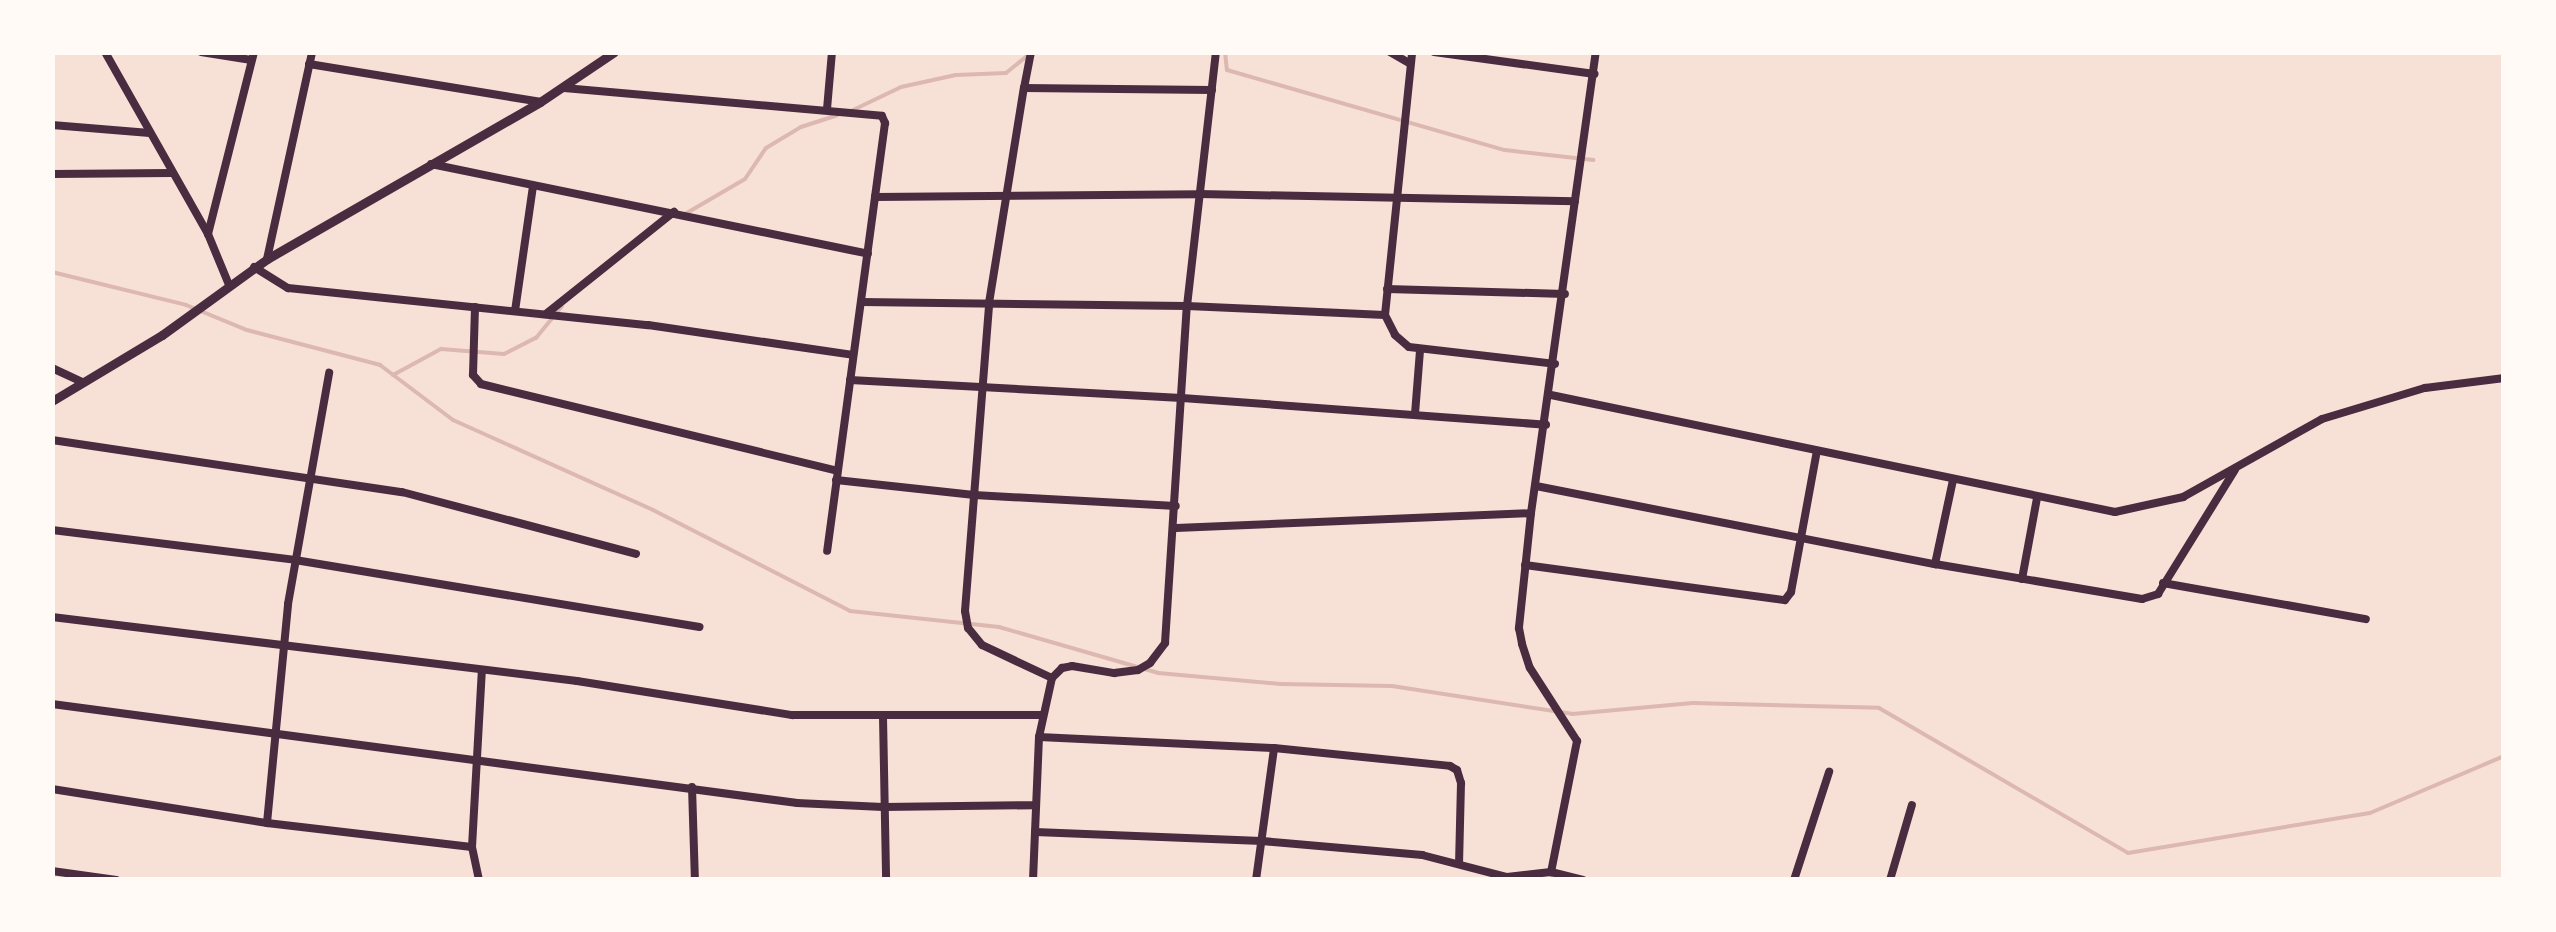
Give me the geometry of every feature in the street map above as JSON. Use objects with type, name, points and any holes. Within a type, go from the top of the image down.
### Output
[{"type":"street","points":[[105,52],[208,234],[229,285]]},
{"type":"street","points":[[201,52],[252,56],[208,234]]},
{"type":"street","points":[[267,258],[312,52]]},
{"type":"street","points":[[52,401],[188,318],[267,258],[564,88],[614,52]]},
{"type":"street","points":[[827,109],[832,52]]},
{"type":"street","points":[[1030,52],[1004,196],[990,303],[968,628],[982,645],[1052,678]]},
{"type":"street","points":[[1033,880],[1038,737],[1052,678],[1062,668],[1072,666],[1126,674],[1159,654],[1167,634],[1187,306],[1216,52]]},
{"type":"street","points":[[1390,52],[1409,64]]},
{"type":"street","points":[[1412,52],[1384,315],[1402,343],[1420,350],[1556,364]]},
{"type":"street","points":[[1434,52],[1594,74]]},
{"type":"street","points":[[1552,872],[1577,741],[1525,656],[1519,628],[1531,513],[1556,364],[1596,52]]},
{"type":"street","points":[[310,64],[540,102]]},
{"type":"street","points":[[564,88],[882,116],[885,123],[826,551]]},
{"type":"street","points":[[1024,88],[1212,90]]},
{"type":"street","points":[[52,126],[150,132]]},
{"type":"street","points":[[430,164],[868,254]]},
{"type":"street","points":[[52,174],[171,173]]},
{"type":"street","points":[[515,311],[533,186]]},
{"type":"street","points":[[875,198],[1199,194],[1575,202]]},
{"type":"street","points":[[546,314],[674,212]]},
{"type":"street","points":[[254,267],[288,288],[546,314],[853,355]]},
{"type":"street","points":[[1387,288],[1565,294]]},
{"type":"street","points":[[861,302],[1187,306],[1384,315]]},
{"type":"street","points":[[475,307],[474,375],[482,384],[837,475],[974,495],[1176,506]]},
{"type":"street","points":[[1416,414],[1420,350]]},
{"type":"street","points":[[52,368],[82,382]]},
{"type":"street","points":[[268,824],[283,644],[329,373]]},
{"type":"street","points":[[1551,395],[2036,498],[2099,510],[2127,510],[2183,497],[2336,414],[2426,388],[2504,378]]},
{"type":"street","points":[[850,380],[1182,398],[1546,425]]},
{"type":"street","points":[[52,440],[416,496],[483,517],[636,554]]},
{"type":"street","points":[[1525,565],[1781,601],[1791,592],[1818,451]]},
{"type":"street","points":[[1536,486],[1935,564],[2142,599],[2158,594],[2238,466]]},
{"type":"street","points":[[1935,564],[1954,480]]},
{"type":"street","points":[[2022,579],[2036,498]]},
{"type":"street","points":[[1176,528],[1531,513]]},
{"type":"street","points":[[52,530],[295,560],[698,627]]},
{"type":"street","points":[[2163,583],[2366,619]]},
{"type":"street","points":[[52,617],[482,670],[792,715],[1042,715]]},
{"type":"street","points":[[479,880],[472,846],[482,670]]},
{"type":"street","points":[[52,704],[796,803],[884,807],[1036,804]]},
{"type":"street","points":[[883,716],[886,880]]},
{"type":"street","points":[[1038,737],[1274,748],[1457,770],[1459,864]]},
{"type":"street","points":[[1256,880],[1274,748]]},
{"type":"street","points":[[1794,880],[1829,772]]},
{"type":"street","points":[[692,787],[694,880]]},
{"type":"street","points":[[52,789],[268,824],[472,846]]},
{"type":"street","points":[[1890,880],[1912,805]]},
{"type":"street","points":[[1035,832],[1262,841],[1422,855],[1507,878],[1552,872],[1583,880]]},
{"type":"street","points":[[52,871],[116,880]]},
{"type":"waterway","points":[[1225,52],[1227,70],[1505,150],[1593,160]]},
{"type":"waterway","points":[[851,111],[901,87],[956,75],[1006,73],[1028,55]]},
{"type":"waterway","points":[[685,214],[745,179],[766,148],[801,127],[837,115]]},
{"type":"waterway","points":[[52,272],[186,305],[247,330],[380,365],[453,420],[653,510],[850,611],[999,627],[1158,673],[1281,684],[1392,686],[1572,714],[1693,703],[1879,708],[2128,853],[2370,813],[2504,756]]},
{"type":"waterway","points":[[393,375],[441,349],[504,354],[536,338],[562,306]]}]
